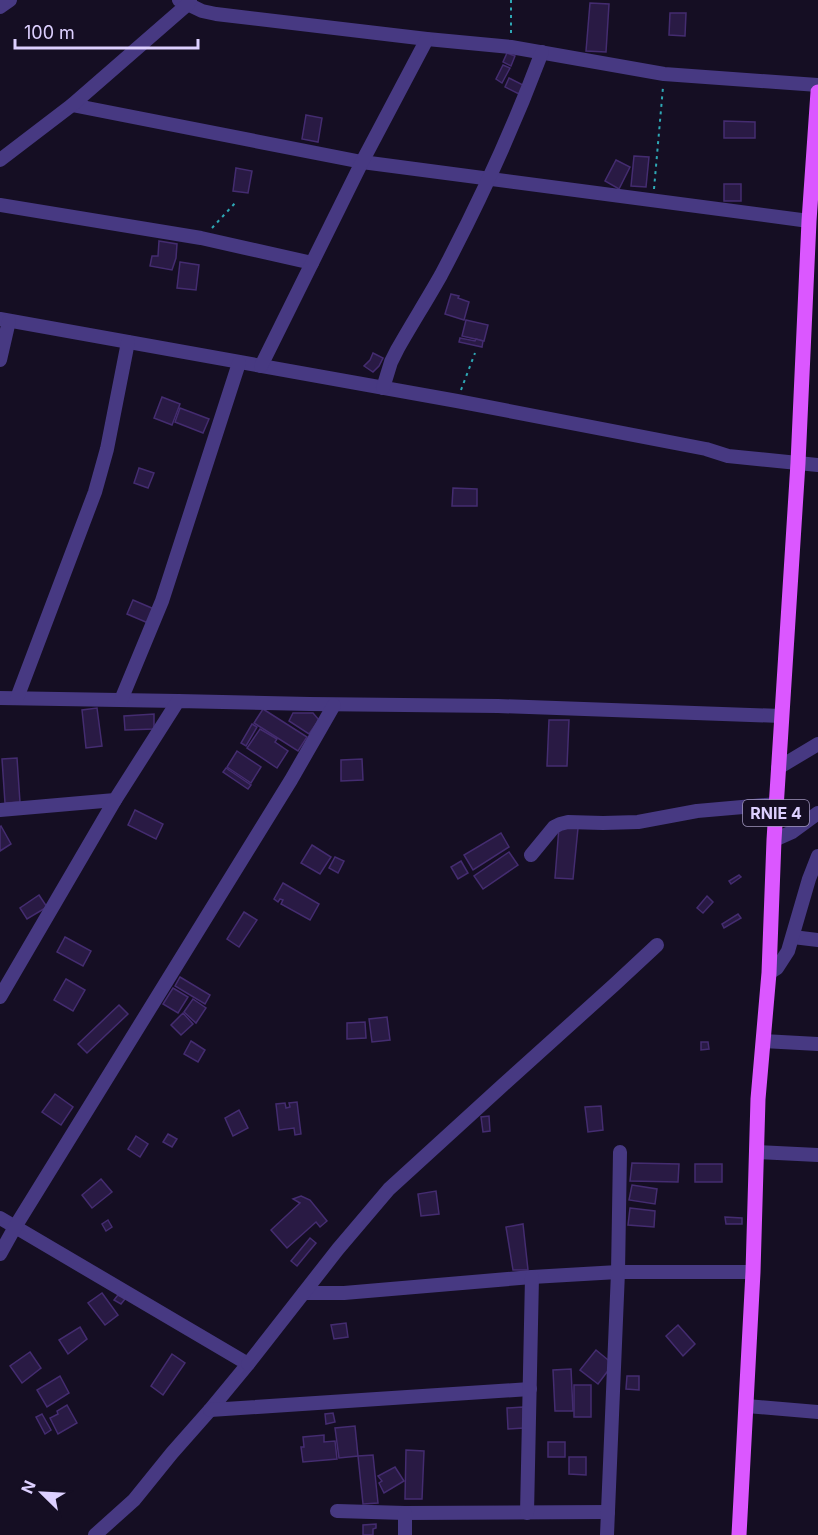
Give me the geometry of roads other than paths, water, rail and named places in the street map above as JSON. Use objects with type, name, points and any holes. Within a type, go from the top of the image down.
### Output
[{"type":"main road","name":"RNIE 4","points":[[739,1535],[753,1272],[758,1099],[769,973],[778,768],[798,463],[809,221],[818,92]]},
{"type":"street","points":[[0,8],[10,0]]},
{"type":"street","points":[[0,160],[72,105],[186,1],[202,11],[216,14],[427,39],[511,46],[664,74],[818,85]]},
{"type":"street","points":[[261,366],[427,39]]},
{"type":"street","points":[[383,388],[397,350],[441,275],[512,131],[542,52]]},
{"type":"street","points":[[72,105],[363,162],[809,221]]},
{"type":"street","points":[[0,205],[201,238],[312,263]]},
{"type":"street","points":[[0,360],[4,320],[457,401],[706,449],[728,456],[818,465]]},
{"type":"street","points":[[17,698],[95,492],[107,449],[128,342]]},
{"type":"street","points":[[121,700],[162,601],[239,363]]},
{"type":"street","points":[[0,698],[510,707],[781,716]]},
{"type":"street","points":[[0,997],[115,800],[178,701]]},
{"type":"street","points":[[0,1254],[291,780],[334,705]]},
{"type":"street","points":[[778,768],[818,744]]},
{"type":"street","points":[[0,810],[115,800]]},
{"type":"street","points":[[531,855],[554,827],[568,822],[638,822],[706,810],[777,804]]},
{"type":"street","points":[[774,840],[792,832],[818,813]]},
{"type":"street","points":[[769,973],[783,960],[793,937],[809,879],[818,856]]},
{"type":"street","points":[[793,937],[818,940]]},
{"type":"street","points":[[95,1535],[134,1500],[248,1364],[389,1189],[657,945]]},
{"type":"street","points":[[763,1041],[818,1044]]},
{"type":"street","points":[[607,1535],[618,1272],[620,1152]]},
{"type":"street","points":[[757,1152],[818,1155]]},
{"type":"street","points":[[0,1218],[248,1364]]},
{"type":"street","points":[[304,1293],[344,1293],[532,1276],[618,1272],[753,1272]]},
{"type":"street","points":[[527,1513],[532,1276]]},
{"type":"street","points":[[210,1410],[530,1389]]},
{"type":"street","points":[[747,1406],[818,1412]]},
{"type":"street","points":[[337,1511],[608,1512]]},
{"type":"street","points":[[405,1513],[405,1535]]}]
